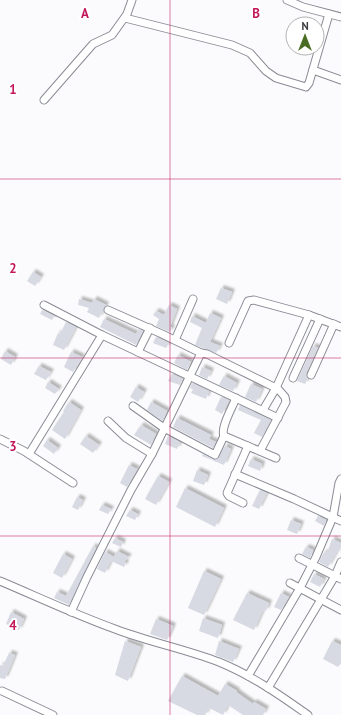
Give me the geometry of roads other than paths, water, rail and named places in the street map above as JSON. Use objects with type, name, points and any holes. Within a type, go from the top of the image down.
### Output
[{"type":"street","points":[[44,100],[88,50],[98,41],[112,35],[125,18],[132,0]]},
{"type":"street","points":[[287,0],[303,7],[341,18]]},
{"type":"street","points":[[125,18],[223,42],[250,53],[271,75],[286,82],[308,86],[329,14]]},
{"type":"street","points":[[313,70],[341,80]]},
{"type":"street","points":[[175,340],[193,299]]},
{"type":"street","points":[[229,343],[248,301],[254,300],[309,315],[338,326],[310,375]]},
{"type":"street","points":[[44,305],[102,335],[278,418]]},
{"type":"street","points":[[108,310],[150,328],[201,353],[207,354],[276,388],[283,393],[286,402],[260,451]]},
{"type":"street","points":[[263,410],[276,388],[309,315]]},
{"type":"street","points":[[293,378],[320,319]]},
{"type":"street","points":[[138,352],[150,328]]},
{"type":"street","points":[[29,454],[102,335]]},
{"type":"street","points":[[71,612],[131,490],[152,454],[201,353]]},
{"type":"street","points":[[133,406],[164,428],[215,455],[224,436],[222,433],[223,427],[236,398]]},
{"type":"street","points":[[108,421],[126,438],[152,454]]},
{"type":"street","points":[[224,436],[276,458]]},
{"type":"street","points":[[0,439],[29,454],[73,483]]},
{"type":"street","points":[[243,503],[229,496],[227,493],[248,446]]},
{"type":"street","points":[[235,474],[341,521]]},
{"type":"street","points":[[248,676],[312,565],[333,517],[341,479]]},
{"type":"street","points":[[299,558],[338,577]]},
{"type":"street","points":[[268,688],[321,599],[338,577],[341,562]]},
{"type":"street","points":[[0,581],[71,612],[143,639],[194,653],[221,663],[248,676],[308,715]]},
{"type":"street","points":[[290,583],[341,610]]},
{"type":"street","points":[[2,691],[42,713],[53,715]]}]
